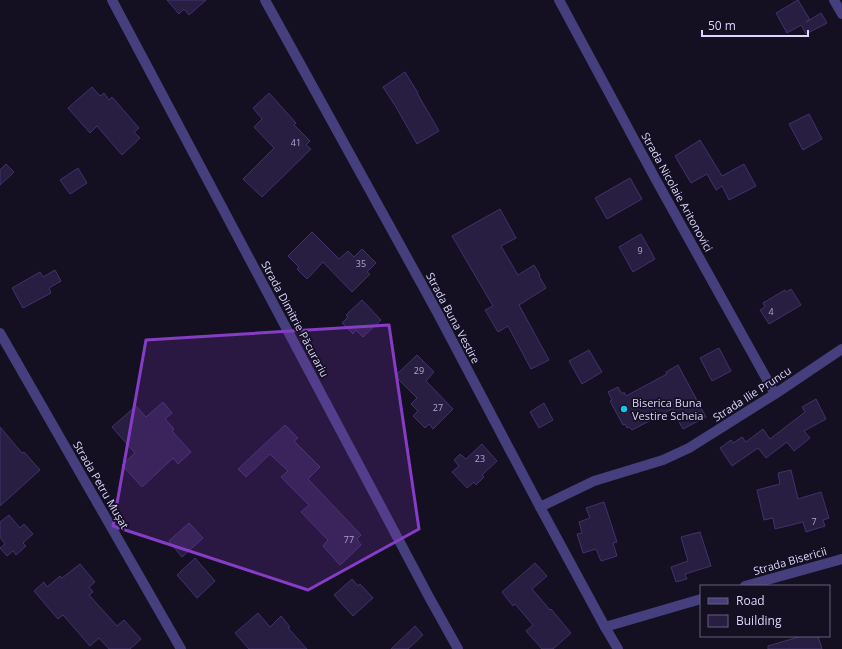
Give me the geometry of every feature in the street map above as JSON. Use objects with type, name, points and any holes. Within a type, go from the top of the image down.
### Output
[{"type":"street","name":"Strada Dimitrie Păcurariu","points":[[112,0],[458,649]]},
{"type":"street","name":"Strada Buna Vestire","points":[[265,0],[437,312],[540,507],[618,649]]},
{"type":"street","name":"Strada Nicolaie Aritonovici","points":[[559,0],[656,180],[775,394]]},
{"type":"street","points":[[834,0],[842,14]]},
{"type":"street","name":"Strada Petru Mușat","points":[[0,333],[181,649]]},
{"type":"street","name":"Strada Ilie Pruncu","points":[[540,507],[594,481],[663,460],[689,448],[775,394],[842,349]]},
{"type":"street","name":"Strada Bisericii","points":[[749,585],[842,559]]},
{"type":"street","points":[[605,627],[700,599]]},
{"type":"highlighted area","points":[[389,325],[419,529],[308,590],[113,526],[146,340]]},
{"type":"building","points":[[167,0],[206,0],[189,15],[184,9],[179,14]]},
{"type":"building","points":[[798,0],[810,20],[821,13],[827,23],[806,34],[801,25],[787,33],[776,13]]},
{"type":"building","points":[[405,72],[439,131],[417,144],[383,87]]},
{"type":"building","points":[[92,87],[100,96],[104,93],[109,100],[112,97],[139,128],[134,132],[140,138],[122,155],[97,126],[90,133],[68,108]]},
{"type":"building","points":[[269,93],[296,123],[294,125],[310,141],[306,145],[311,149],[262,197],[243,179],[274,148],[254,127],[262,119],[253,108]]},
{"type":"building","points":[[809,114],[822,139],[803,150],[789,124]]},
{"type":"building","points":[[700,140],[722,176],[744,164],[756,186],[729,200],[722,186],[716,190],[707,174],[691,183],[675,156]]},
{"type":"building","points":[[6,164],[14,172],[0,185],[0,170]]},
{"type":"building","points":[[78,168],[87,183],[70,194],[60,180]]},
{"type":"building","points":[[630,178],[642,199],[607,219],[595,198]]},
{"type":"building","points":[[500,209],[516,238],[501,246],[518,275],[534,265],[546,288],[519,305],[549,360],[531,369],[508,326],[498,332],[485,310],[493,306],[452,236]]},
{"type":"building","points":[[312,232],[339,259],[348,251],[354,257],[362,249],[376,263],[367,272],[370,274],[352,292],[323,262],[307,279],[297,269],[299,267],[288,256]]},
{"type":"building","points":[[641,234],[655,259],[633,272],[619,247]]},
{"type":"building","points":[[55,270],[61,281],[49,288],[51,293],[23,308],[12,288],[40,272],[43,277]]},
{"type":"building","points":[[791,289],[801,305],[769,324],[760,310],[765,307],[763,303],[785,290],[786,292]]},
{"type":"building","points":[[362,300],[381,320],[363,337],[356,330],[353,334],[342,323],[348,317],[346,315]]},
{"type":"building","points":[[719,348],[731,371],[712,381],[700,358]]},
{"type":"building","points":[[589,350],[602,372],[582,384],[569,361]]},
{"type":"building","points":[[417,355],[434,372],[426,381],[453,409],[433,429],[429,424],[425,428],[413,416],[418,411],[411,404],[417,398],[395,376]]},
{"type":"building","points":[[678,365],[706,417],[683,429],[672,409],[632,430],[629,427],[627,428],[625,424],[623,425],[610,401],[612,400],[608,392],[618,387],[622,394],[624,392],[626,396],[667,374],[666,372]]},
{"type":"building","points":[[816,399],[826,419],[804,431],[810,438],[794,451],[787,442],[766,458],[758,448],[732,466],[720,448],[731,440],[733,443],[742,437],[746,442],[763,429],[770,439],[805,412],[802,407]]},
{"type":"building","points":[[163,402],[172,413],[165,419],[174,429],[172,431],[191,452],[178,464],[173,458],[142,487],[122,465],[135,453],[112,427],[136,406],[146,417]]},
{"type":"building","points":[[544,403],[553,420],[539,428],[530,412]]},
{"type":"building","points":[[285,425],[298,438],[294,441],[320,467],[308,479],[361,535],[357,539],[361,545],[340,565],[323,546],[328,540],[301,512],[309,505],[281,477],[288,471],[270,454],[246,477],[238,469]]},
{"type":"building","points":[[0,427],[22,453],[24,452],[40,470],[0,506]]},
{"type":"building","points":[[482,444],[497,461],[482,475],[484,477],[476,485],[474,482],[467,488],[452,472],[459,466],[454,460],[460,454],[466,459]]},
{"type":"building","points":[[791,470],[798,499],[821,492],[829,518],[823,520],[825,526],[806,532],[803,522],[775,529],[773,518],[764,520],[757,490],[780,484],[778,473]]},
{"type":"building","points":[[604,502],[617,542],[613,543],[617,556],[601,561],[596,549],[583,553],[577,534],[582,533],[579,522],[590,518],[586,508]]},
{"type":"building","points":[[9,515],[20,528],[24,524],[33,534],[23,543],[26,546],[16,555],[13,551],[7,556],[0,548],[5,544],[0,537],[0,522]]},
{"type":"building","points":[[189,523],[203,538],[182,557],[169,541]]},
{"type":"building","points":[[700,532],[711,566],[685,574],[687,579],[676,582],[671,567],[688,561],[681,537]]},
{"type":"building","points":[[195,558],[215,581],[197,598],[177,575]]},
{"type":"building","points":[[535,563],[547,576],[532,589],[571,633],[553,649],[542,649],[526,631],[533,625],[515,604],[513,606],[502,592]]},
{"type":"building","points":[[80,564],[95,582],[89,587],[93,592],[89,595],[117,626],[124,620],[141,639],[130,649],[109,649],[99,638],[90,646],[63,615],[58,619],[34,591],[44,582],[47,587],[60,576],[62,578]]},
{"type":"building","points":[[352,579],[358,586],[360,584],[373,598],[353,616],[334,595]]},
{"type":"building","points":[[258,613],[270,627],[281,616],[290,627],[288,628],[307,649],[249,649],[235,633]]},
{"type":"building","points":[[415,626],[423,635],[408,649],[391,649]]},
{"type":"building","points":[[799,637],[818,637],[822,649],[768,649],[768,646]]},
{"type":"place","name":"Biserica Buna Vestire Scheia","points":[[624,409]]}]
